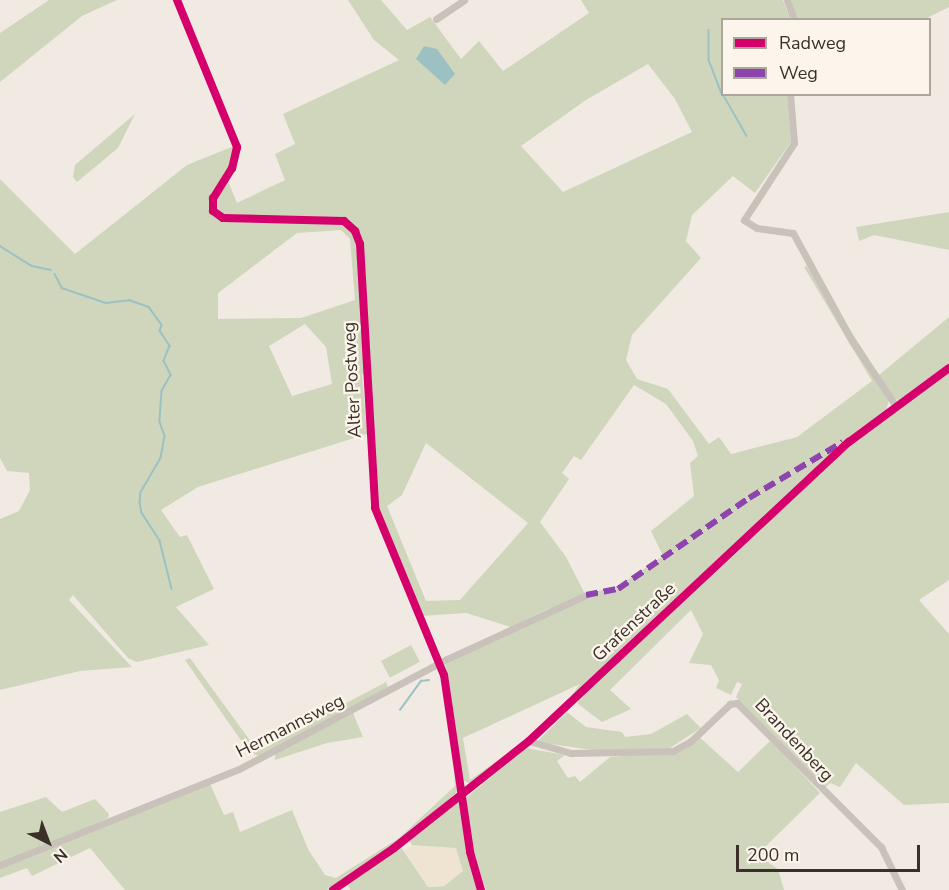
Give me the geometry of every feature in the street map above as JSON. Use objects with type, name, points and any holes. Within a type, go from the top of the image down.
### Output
[{"type":"street","name":"Alter Postweg","points":[[177,0],[237,147],[232,168],[213,198],[213,212],[223,218],[344,221],[355,231],[360,244],[375,508],[440,664],[470,852],[481,890]]},
{"type":"street","points":[[436,19],[464,0]]},
{"type":"street","points":[[787,0],[793,18]]},
{"type":"street","points":[[790,96],[794,143],[744,220],[757,228],[793,232],[852,340],[896,406]]},
{"type":"street","name":"Grafenstraße","points":[[333,890],[529,741],[849,442],[949,368]]},
{"type":"street","name":"Hermannsweg","points":[[0,866],[239,769],[440,664],[586,595]]},
{"type":"street","name":"Brandenberg","points":[[529,741],[572,753],[673,751],[691,741],[730,704],[737,703],[881,847],[903,890]]},
{"type":"green space","points":[[49,0],[117,0],[82,16],[0,82],[0,33]]},
{"type":"green space","points":[[348,0],[381,0],[407,30],[430,17],[461,59],[479,41],[503,71],[589,13],[581,0],[783,0],[790,18],[721,18],[721,96],[787,96],[791,142],[755,193],[733,176],[692,215],[686,241],[701,258],[632,335],[626,360],[637,379],[668,389],[709,444],[719,437],[731,454],[797,437],[872,381],[804,267],[807,266],[889,401],[886,410],[846,439],[569,699],[580,684],[463,738],[470,780],[522,743],[470,784],[463,780],[445,665],[562,606],[548,609],[511,627],[466,613],[422,616],[379,507],[374,472],[372,378],[362,374],[367,434],[198,487],[161,510],[180,537],[187,535],[214,589],[176,607],[209,645],[137,662],[128,658],[73,595],[69,600],[132,667],[80,671],[0,690],[0,519],[19,511],[30,490],[29,473],[7,471],[0,458],[0,179],[75,254],[187,165],[234,146],[239,157],[228,181],[237,203],[285,180],[275,154],[295,144],[283,114],[399,60],[374,40]],"holes":[[[648,64],[675,99],[692,132],[563,192],[521,146],[586,100]],[[341,230],[350,239],[355,300],[301,318],[218,319],[218,293],[297,233]],[[305,324],[326,347],[332,384],[292,396],[269,346]],[[634,385],[666,404],[693,441],[698,456],[690,463],[694,496],[651,531],[663,556],[617,587],[585,594],[566,557],[540,522],[569,479],[562,473],[574,456],[581,460]],[[426,443],[528,523],[460,600],[426,601],[387,506],[402,495]]]},
{"type":"green space","points":[[791,0],[949,0],[949,7],[927,18],[796,18]]},
{"type":"green space","points":[[135,114],[118,148],[77,182],[73,177],[75,165]]},
{"type":"green space","points":[[949,212],[949,250],[874,235],[859,241],[856,227]]},
{"type":"green space","points":[[949,317],[949,363],[899,400],[894,399],[856,345],[844,320],[879,375]]},
{"type":"green space","points":[[949,370],[949,580],[919,600],[949,634],[949,803],[904,805],[856,763],[840,787],[830,783],[823,790],[736,697],[742,684],[737,682],[731,695],[716,688],[719,680],[711,665],[689,663],[703,634],[691,610],[610,690],[631,709],[602,722],[578,704],[578,699],[829,463]]},
{"type":"green space","points":[[411,645],[420,662],[390,678],[381,661]]},
{"type":"green space","points":[[190,658],[257,750],[386,682],[388,688],[259,756],[249,752],[185,660]]},
{"type":"green space","points":[[567,712],[586,727],[622,732],[625,737],[651,734],[687,714],[701,728],[670,748],[606,752],[537,742]]},
{"type":"green space","points":[[353,713],[363,737],[327,743],[275,760],[275,753]]},
{"type":"green space","points":[[698,736],[738,772],[771,740],[820,793],[757,855],[778,869],[784,890],[486,890],[474,855],[466,798],[526,748],[565,755],[557,761],[568,778],[575,776],[580,782],[610,757],[674,752]]},
{"type":"green space","points":[[453,753],[458,791],[407,836],[327,890],[125,890],[90,848],[32,876],[27,868],[0,878],[0,812],[46,797],[62,812],[95,799],[109,814],[108,818],[76,833],[80,837],[210,784],[224,815],[233,812],[240,832],[292,810],[308,849],[325,875],[336,878],[399,838],[455,786]]},
{"type":"green space","points":[[459,801],[469,861],[479,890],[350,890],[347,882],[401,847],[428,887],[444,886],[462,871],[458,860],[444,850],[412,845],[409,840]]},
{"type":"shaded area","points":[[412,845],[456,848],[463,871],[444,886],[428,887],[405,851]]},
{"type":"water","points":[[424,46],[437,49],[455,74],[445,85],[416,59]]},
{"type":"waterway","points":[[709,30],[709,60],[721,91]]},
{"type":"waterway","points":[[724,96],[747,136]]},
{"type":"waterway","points":[[0,246],[32,266],[51,270]]},
{"type":"waterway","points":[[55,274],[62,288],[106,303],[129,300],[149,307],[162,325],[160,331],[170,346],[164,361],[171,375],[162,391],[160,422],[165,436],[161,458],[141,492],[140,503],[142,513],[160,541],[172,589]]},
{"type":"waterway","points":[[400,710],[421,681],[429,680]]},
{"type":"marked path","points":[[586,595],[618,589],[749,498],[843,442]]},
{"type":"cycle path","points":[[177,0],[237,147],[232,168],[213,198],[213,211],[223,218],[344,221],[355,231],[360,244],[375,508],[444,675],[470,852],[481,890]]},
{"type":"cycle path","points":[[333,890],[394,848],[529,741],[849,442],[949,368]]}]
